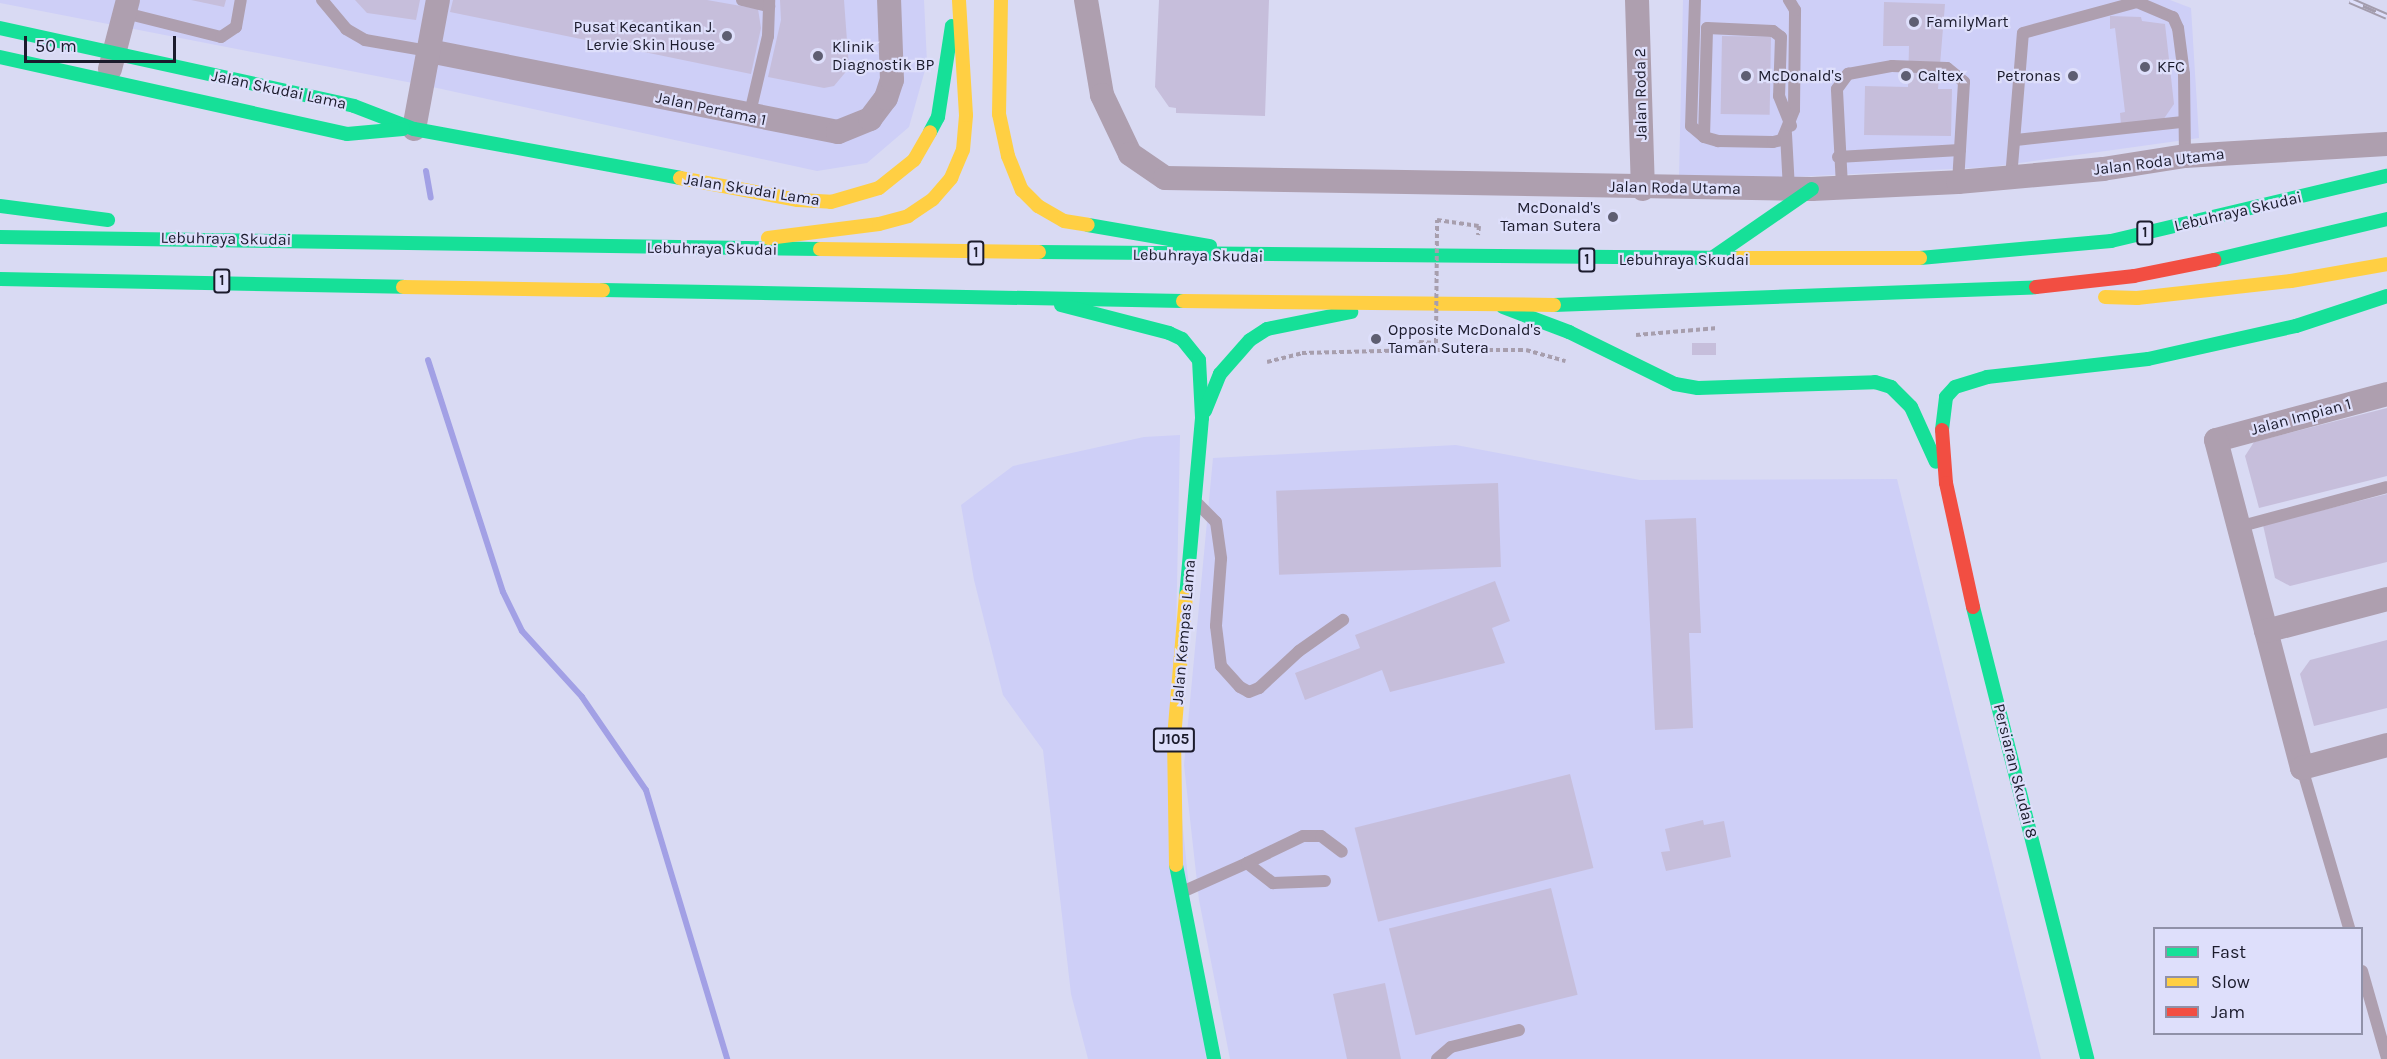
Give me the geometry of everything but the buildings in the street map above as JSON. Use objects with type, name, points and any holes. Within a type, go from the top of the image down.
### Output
[{"type":"main road","name":"Jalan Skudai Lama","points":[[0,28],[354,106],[414,129],[798,200],[831,202],[857,197],[898,177],[927,141],[943,97],[957,0]]},
{"type":"main road","points":[[674,249],[879,225],[908,216],[933,199],[951,177],[963,150],[966,115],[957,0]]},
{"type":"main road","points":[[1001,0],[999,114],[1008,156],[1022,190],[1038,206],[1064,220],[1277,257]]},
{"type":"main road","name":"Jalan Skudai Lama","points":[[0,57],[347,134],[414,129]]},
{"type":"main road","name":"Lebuhraya Skudai","points":[[0,237],[255,239],[674,249],[1277,257],[1709,260],[1939,258],[2111,241],[2387,176]]},
{"type":"main road","points":[[1709,260],[1800,189]]},
{"type":"main road","points":[[0,206],[255,239]]},
{"type":"main road","name":"1","points":[[0,279],[798,291],[1042,300],[1383,307],[1503,307],[2019,289],[2134,276],[2276,248],[2387,219]]},
{"type":"main road","points":[[2019,289],[2137,298],[2291,281],[2387,264]]},
{"type":"main road","points":[[1946,483],[1941,414],[1946,397],[1955,387],[1987,377],[2168,355],[2296,326],[2387,296]]},
{"type":"main road","name":"Jalan Kempas Lama","points":[[1042,300],[1152,328],[1182,339],[1199,360],[1202,418],[1174,738],[1175,858],[1214,1059]]},
{"type":"main road","name":"Jalan Kempas Lama","points":[[1202,418],[1220,374],[1234,354],[1267,328],[1383,307]]},
{"type":"main road","points":[[1503,307],[1569,332],[1676,384],[1698,388],[1875,382],[1891,387],[1911,407],[1946,483]]},
{"type":"main road","name":"Persiaran Skudai 8","points":[[1946,483],[1958,545],[2087,1059]]},
{"type":"street","points":[[414,129],[438,0]]},
{"type":"street","name":"Jalan Pertama 1","points":[[429,51],[749,117],[838,132],[870,119],[885,98],[892,80],[889,0]]},
{"type":"street","name":"Jalan Roda Utama","points":[[1086,0],[1102,95],[1130,154],[1165,178],[1643,189],[1800,189],[1958,182],[2185,156],[2387,144]]},
{"type":"street","name":"Jalan Roda 2","points":[[1638,0],[1643,189]]},
{"type":"street","points":[[107,80],[126,6]]},
{"type":"street","name":"Jalan Impian 1","points":[[2238,527],[2216,441],[2387,394]]},
{"type":"street","points":[[2238,527],[2302,768],[2387,745]]},
{"type":"street","points":[[2266,631],[2387,599]]},
{"type":"lane","points":[[126,6],[221,37],[236,27],[241,0]]},
{"type":"lane","points":[[322,0],[346,29],[365,40],[429,51]]},
{"type":"lane","points":[[742,0],[769,3],[768,36],[749,117]]},
{"type":"lane","points":[[1695,0],[1691,126],[1704,137],[1773,142],[1782,140],[1788,130],[1795,10],[1789,0]]},
{"type":"lane","points":[[2010,177],[2016,140],[2023,33],[2137,2],[2173,17],[2178,28],[2184,74],[2185,156]]},
{"type":"lane","points":[[1704,137],[1707,28],[1773,31],[1781,37],[1779,96],[1800,189]]},
{"type":"lane","points":[[1842,186],[1838,157],[1837,89],[1848,74],[1892,66],[1947,68],[1964,82],[1958,182]]},
{"type":"lane","points":[[2016,140],[2183,122]]},
{"type":"lane","points":[[1838,157],[1960,150]]},
{"type":"lane","points":[[2238,527],[2387,487]]},
{"type":"lane","points":[[1196,502],[1216,522],[1221,559],[1216,626],[1221,666],[1240,687],[1249,692],[1258,688],[1299,651],[1343,620]]},
{"type":"lane","points":[[2302,768],[2349,927]]},
{"type":"lane","points":[[1181,892],[1303,836],[1321,836],[1342,852]]},
{"type":"lane","points":[[1247,863],[1273,883],[1325,881]]},
{"type":"lane","points":[[2363,978],[2387,1058]]},
{"type":"lane","points":[[1437,1059],[1451,1047],[1519,1030]]},
{"type":"path","points":[[1420,350],[1419,342],[1436,343],[1437,220],[1479,226]]},
{"type":"path","points":[[1261,363],[1302,353],[1420,350],[1527,350],[1572,363]]},
{"type":"shaded area","points":[[0,0],[924,0],[927,63],[909,127],[867,163],[817,171],[428,86],[0,3]]},
{"type":"shaded area","points":[[1683,0],[2170,0],[2191,8],[2199,138],[1990,167],[1772,178],[1679,176]]},
{"type":"shaded area","points":[[1180,435],[1174,738],[1206,1059],[1088,1059],[1071,994],[1043,750],[1003,695],[974,580],[961,505],[1013,466],[1144,437]]},
{"type":"shaded area","points":[[1456,445],[1640,480],[1897,479],[2041,1059],[1230,1059],[1199,900],[1184,765],[1213,458]]},
{"type":"waterway","points":[[426,171],[431,198]]},
{"type":"waterway","points":[[428,360],[503,592],[522,631],[582,697],[646,790],[727,1059]]},
{"type":"railway","points":[[2350,0],[2387,16]]},
{"type":"traffic: fast","points":[[930,132],[938,117],[952,26]]},
{"type":"traffic: fast","points":[[0,28],[354,106],[414,129],[680,178]]},
{"type":"traffic: fast","points":[[0,57],[347,134],[403,129]]},
{"type":"traffic: fast","points":[[1920,258],[2111,241],[2387,176]]},
{"type":"traffic: fast","points":[[1709,260],[1812,189]]},
{"type":"traffic: fast","points":[[0,206],[108,220]]},
{"type":"traffic: fast","points":[[2214,260],[2387,219]]},
{"type":"traffic: fast","points":[[1088,225],[1210,246]]},
{"type":"traffic: fast","points":[[0,237],[820,249]]},
{"type":"traffic: fast","points":[[1039,252],[1739,258]]},
{"type":"traffic: fast","points":[[0,279],[403,287]]},
{"type":"traffic: fast","points":[[1554,305],[2036,287]]},
{"type":"traffic: fast","points":[[603,290],[1183,301]]},
{"type":"traffic: fast","points":[[1942,430],[1946,397],[1955,387],[1987,377],[2148,359],[2296,326],[2387,296]]},
{"type":"traffic: fast","points":[[1061,305],[1169,333],[1182,339],[1199,360],[1202,418],[1186,596]]},
{"type":"traffic: fast","points":[[1503,307],[1569,332],[1675,384],[1698,388],[1875,382],[1891,387],[1911,407],[1936,462]]},
{"type":"traffic: fast","points":[[1205,411],[1220,374],[1250,340],[1267,329],[1351,312]]},
{"type":"traffic: fast","points":[[1973,607],[2087,1059]]},
{"type":"traffic: fast","points":[[1176,865],[1214,1059]]},
{"type":"traffic: slow","points":[[768,238],[879,224],[908,216],[933,199],[951,178],[963,150],[966,115],[959,0]]},
{"type":"traffic: slow","points":[[1001,0],[999,114],[1008,156],[1022,190],[1038,206],[1064,221],[1088,225]]},
{"type":"traffic: slow","points":[[680,178],[798,200],[831,202],[879,188],[914,160],[930,132]]},
{"type":"traffic: slow","points":[[820,249],[1039,252]]},
{"type":"traffic: slow","points":[[1739,258],[1920,258]]},
{"type":"traffic: slow","points":[[2105,297],[2137,298],[2291,281],[2387,264]]},
{"type":"traffic: slow","points":[[403,287],[603,290]]},
{"type":"traffic: slow","points":[[1183,301],[1554,305]]},
{"type":"traffic: slow","points":[[1176,865],[1174,738],[1186,596]]},
{"type":"traffic: jam","points":[[2036,287],[2134,276],[2214,260]]},
{"type":"traffic: jam","points":[[1942,430],[1946,483],[1973,607]]},
{"type":"place","name":"FamilyMart","points":[[1914,22]]},
{"type":"place","name":"Pusat Kecantikan J. Lervie Skin House","points":[[727,36]]},
{"type":"place","name":"Klinik Diagnostik BP","points":[[818,56]]},
{"type":"place","name":"KFC","points":[[2145,67]]},
{"type":"place","name":"McDonald's","points":[[1746,76]]},
{"type":"place","name":"Caltex","points":[[1906,76]]},
{"type":"place","name":"Petronas","points":[[2073,76]]},
{"type":"place","name":"McDonald's Taman Sutera","points":[[1613,217]]},
{"type":"place","name":"Opposite McDonald's Taman Sutera","points":[[1376,339]]}]
